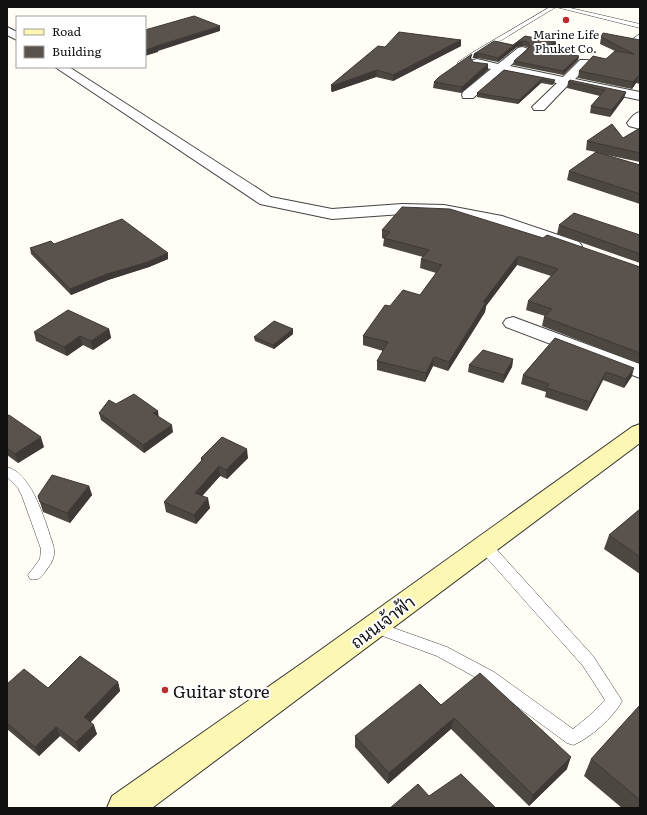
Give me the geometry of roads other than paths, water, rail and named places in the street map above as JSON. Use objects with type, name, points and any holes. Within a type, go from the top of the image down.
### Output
[{"type":"main road","name":"ถนนเจ้าฟ้า","points":[[124,808],[253,717],[484,545],[640,432]]},
{"type":"street","points":[[7,30],[16,36]]},
{"type":"street","points":[[468,95],[522,50]]},
{"type":"street","points":[[477,63],[640,96]]},
{"type":"street","points":[[538,107],[584,63]]},
{"type":"street","points":[[63,68],[266,201],[332,214],[402,209],[444,210],[496,219],[590,252]]},
{"type":"street","points":[[640,116],[634,123],[640,125]]},
{"type":"street","points":[[513,323],[640,371]]},
{"type":"lane","points":[[455,67],[472,55],[554,7]]},
{"type":"lane","points":[[559,7],[640,26]]},
{"type":"lane","points":[[632,42],[640,36]]},
{"type":"lane","points":[[7,471],[13,474],[25,487],[48,549],[46,560],[35,575]]},
{"type":"lane","points":[[374,627],[442,651],[489,677],[573,738],[587,728],[602,716],[614,701],[588,661],[484,545]]},
{"type":"place","name":"Marine Life Phuket Co.","points":[[566,20]]},
{"type":"place","name":"Guitar store","points":[[165,690]]}]
